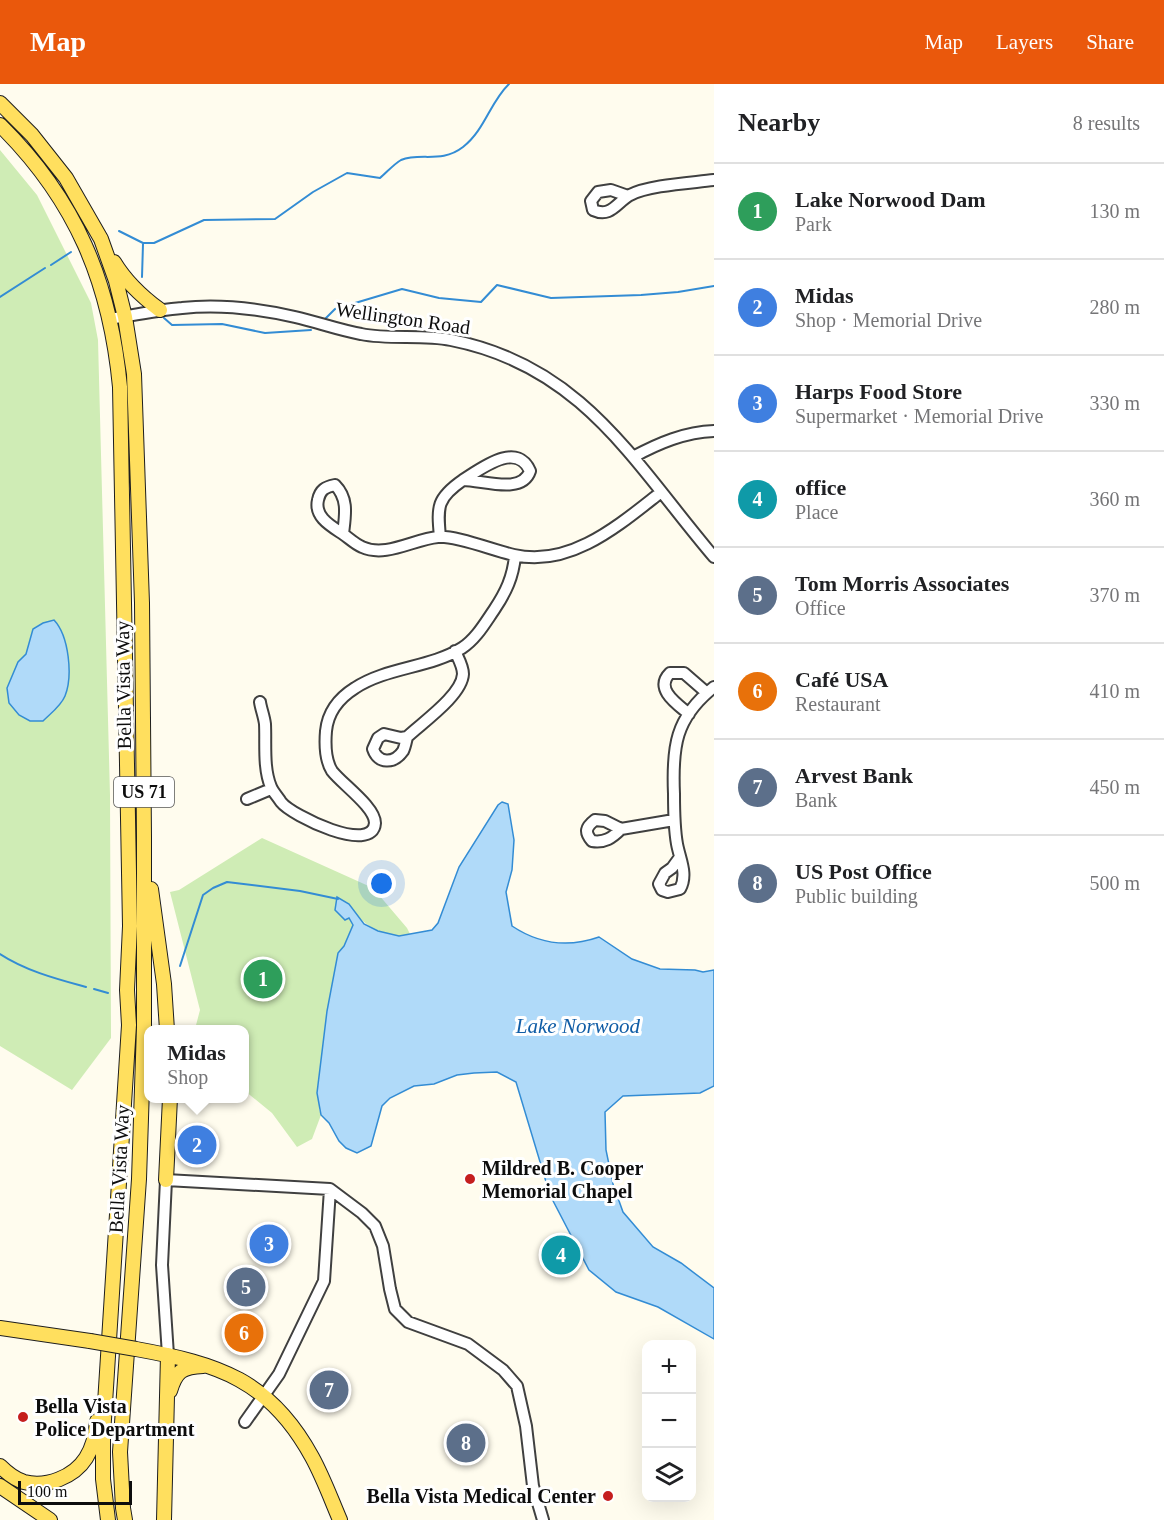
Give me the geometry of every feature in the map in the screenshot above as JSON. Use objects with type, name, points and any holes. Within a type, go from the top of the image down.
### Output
[{"type":"main road","name":"Bella Vista Way","points":[[0,103],[32,135],[66,178],[101,239],[116,281],[125,317],[134,374],[142,603],[144,1027],[139,1179],[120,1452],[125,1520]]},
{"type":"main road","name":"Bella Vista Way","points":[[0,125],[46,177],[69,213],[94,263],[110,319],[120,387],[130,926],[127,990],[129,1025],[103,1436],[103,1479],[108,1520]]},
{"type":"main road","points":[[101,239],[123,275],[142,297],[160,310]]},
{"type":"main road","points":[[144,837],[164,984],[167,1025]]},
{"type":"main road","points":[[166,1180],[170,1103]]},
{"type":"main road","points":[[0,1466],[10,1476],[24,1482],[40,1483],[55,1481],[73,1472],[86,1459],[96,1430],[101,1353],[111,1298]]},
{"type":"main road","points":[[0,1328],[168,1355],[208,1365],[247,1383],[263,1394],[286,1416],[299,1435],[313,1459],[340,1520]]},
{"type":"main road","points":[[164,1520],[168,1355]]},
{"type":"main road","points":[[167,1402],[172,1383],[181,1370],[190,1366],[208,1365]]},
{"type":"main road","points":[[0,1486],[50,1520]]},
{"type":"street","points":[[628,196],[645,190],[714,180]]},
{"type":"street","name":"Wellington Road","points":[[110,319],[185,307],[218,307],[295,317],[364,335],[428,336],[453,340],[493,352],[533,368],[564,388],[593,412],[633,457],[714,557]]},
{"type":"street","points":[[633,457],[660,442],[714,431]]},
{"type":"street","points":[[440,537],[438,513],[440,501],[451,488],[463,480],[485,467],[510,456],[527,464],[530,471],[528,477],[521,483],[510,486],[463,480]]},
{"type":"street","points":[[343,534],[363,548],[384,550],[440,537],[515,556],[539,558],[558,556],[614,528],[660,493]]},
{"type":"street","points":[[260,702],[265,721],[268,776],[271,789],[284,805],[306,819],[345,833],[367,835],[373,831],[374,816],[331,769],[325,749],[326,728],[333,706],[355,688],[373,678],[455,651],[471,640],[484,626],[506,594],[515,556]]},
{"type":"street","points":[[407,736],[449,699],[460,686],[463,674],[455,651]]},
{"type":"street","points":[[680,856],[674,820],[672,770],[674,746],[689,714],[711,690],[684,673],[670,673],[664,678],[663,685],[666,693],[689,714]]},
{"type":"street","points":[[247,799],[271,789]]},
{"type":"street","points":[[621,829],[674,820]]},
{"type":"street","points":[[168,1355],[162,1264],[166,1180],[330,1189],[375,1226],[383,1246],[395,1309],[408,1322],[468,1344],[503,1370],[517,1386],[526,1426],[533,1486],[543,1520]]},
{"type":"street","points":[[245,1422],[279,1373],[324,1281],[327,1268],[330,1189]]},
{"type":"green space","points":[[0,150],[37,195],[91,303],[98,340],[110,795],[111,1038],[72,1090],[0,1046]]},
{"type":"green space","points":[[262,838],[373,888],[407,928],[411,936],[392,935],[368,925],[361,920],[349,904],[349,917],[353,925],[344,946],[338,953],[319,1109],[321,1115],[312,1139],[297,1147],[272,1113],[249,1094],[249,1025],[196,1025],[200,1010],[170,892],[179,890]]},
{"type":"water","points":[[54,620],[63,636],[68,656],[67,688],[61,703],[43,721],[30,721],[19,715],[9,703],[7,688],[18,662],[26,654],[33,629]]},
{"type":"water","name":"Lake Norwood","points":[[502,802],[508,804],[514,840],[512,870],[506,892],[512,926],[533,937],[554,942],[576,942],[599,937],[632,959],[660,969],[703,972],[714,970],[714,1086],[700,1093],[623,1096],[605,1112],[606,1150],[613,1184],[623,1212],[653,1247],[681,1263],[714,1288],[714,1339],[658,1307],[616,1292],[589,1270],[550,1195],[516,1082],[497,1072],[457,1075],[434,1084],[414,1086],[390,1098],[382,1106],[371,1146],[357,1153],[346,1148],[339,1141],[329,1123],[321,1115],[317,1093],[327,1011],[338,953],[344,946],[353,925],[349,918],[345,920],[335,910],[337,897],[349,904],[364,924],[378,931],[399,936],[432,930],[438,923],[459,867]]},
{"type":"waterway","points":[[119,231],[143,243],[154,243],[204,220],[275,219],[313,192],[347,173],[380,178],[401,160],[455,152],[477,133],[502,91],[509,84]]},
{"type":"waterway","points":[[142,277],[143,244]]},
{"type":"waterway","points":[[51,265],[71,252]]},
{"type":"waterway","points":[[0,297],[45,268]]},
{"type":"waterway","points":[[325,319],[335,309],[402,289],[439,298],[481,302],[497,285],[551,298],[641,295],[714,286]]},
{"type":"waterway","points":[[164,318],[172,325],[222,324],[265,333],[311,330]]},
{"type":"waterway","points":[[180,966],[203,895],[227,882],[300,891],[338,899]]},
{"type":"waterway","points":[[0,954],[31,970],[86,987]]},
{"type":"waterway","points":[[94,989],[108,993]]},
{"type":"place","name":"Lake Norwood Dam","points":[[263,979]]},
{"type":"place","name":"Midas","points":[[197,1145]]},
{"type":"place","name":"Mildred B. Cooper Memorial Chapel","points":[[470,1179]]},
{"type":"place","name":"Harps Food Store","points":[[269,1244]]},
{"type":"place","name":"office","points":[[561,1255]]},
{"type":"place","name":"Tom Morris Associates","points":[[246,1287]]},
{"type":"place","name":"Café USA","points":[[244,1333]]},
{"type":"place","name":"Arvest Bank","points":[[329,1390]]},
{"type":"place","name":"Bella Vista Police Department","points":[[23,1417]]},
{"type":"place","name":"US Post Office","points":[[466,1443]]},
{"type":"place","name":"Bella Vista Medical Center","points":[[608,1496]]}]
